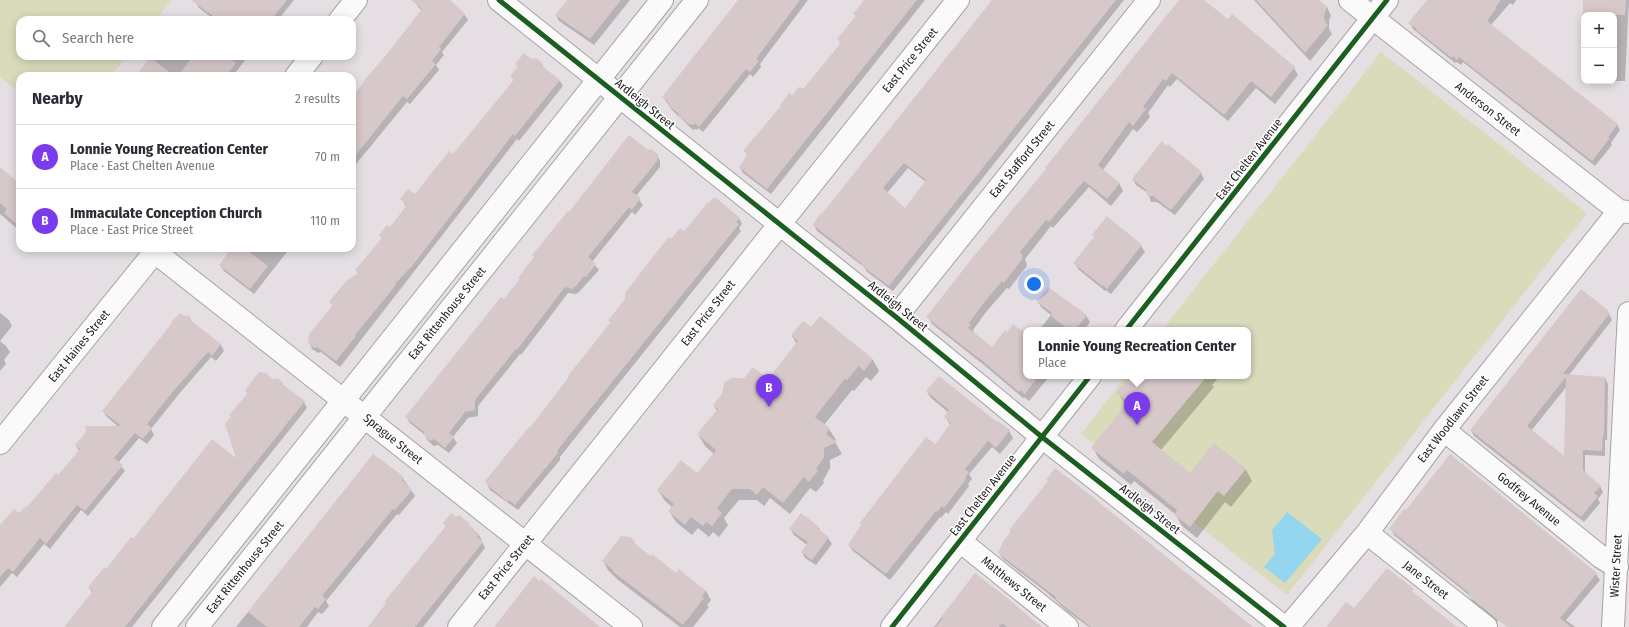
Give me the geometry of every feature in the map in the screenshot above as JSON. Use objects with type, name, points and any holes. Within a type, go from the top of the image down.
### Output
[{"type":"street","points":[[343,16],[356,0]]},
{"type":"street","name":"Ardleigh Street","points":[[499,0],[896,317],[1042,437],[1284,627]]},
{"type":"street","points":[[163,627],[662,0]]},
{"type":"street","name":"East Rittenhouse Street","points":[[197,627],[696,0]]},
{"type":"street","name":"East Price Street","points":[[458,627],[958,0]]},
{"type":"street","name":"East Stafford Street","points":[[896,317],[1149,0]]},
{"type":"street","name":"Anderson Street","points":[[1350,0],[1624,212]]},
{"type":"street","name":"East Chelten Avenue","points":[[1128,327],[1387,0]]},
{"type":"street","points":[[299,72],[309,60]]},
{"type":"street","name":"East Woodlawn Street","points":[[1288,627],[1367,533],[1444,430],[1624,212]]},
{"type":"street","name":"East Haines Street","points":[[2,438],[155,252]]},
{"type":"street","name":"Sprague Street","points":[[159,252],[631,627]]},
{"type":"street","name":"Wister Street","points":[[1619,622],[1617,567],[1626,434],[1629,314]]},
{"type":"street","name":"East Chelten Avenue","points":[[892,627],[1088,379]]},
{"type":"street","name":"Godfrey Avenue","points":[[1444,430],[1601,557],[1617,567]]},
{"type":"street","name":"Jane Street","points":[[1367,533],[1486,627]]},
{"type":"street","name":"Matthews Street","points":[[960,542],[1067,627]]},
{"type":"green space","points":[[0,0],[172,0],[159,16],[16,16],[16,60],[124,60],[114,72],[16,72],[16,90],[0,77]]},
{"type":"green space","points":[[1381,52],[1587,213],[1287,595],[1081,434],[1124,379],[1251,379],[1251,327],[1164,327]]},
{"type":"water","points":[[1287,512],[1322,539],[1285,583],[1264,567],[1275,554],[1272,530]]},
{"type":"building","points":[[191,0],[287,0],[274,16],[213,16]]},
{"type":"building","points":[[411,0],[450,0],[465,14],[439,47],[441,49],[432,61],[436,64],[407,99],[403,96],[356,155],[356,93],[422,9]]},
{"type":"building","points":[[568,0],[621,0],[590,39],[555,15]]},
{"type":"building","points":[[738,0],[800,0],[756,59],[759,61],[750,72],[746,69],[699,127],[695,123],[690,125],[678,116],[680,115],[667,104],[669,103],[662,97]]},
{"type":"building","points":[[864,0],[917,0],[767,189],[739,167],[748,154],[743,151],[781,106],[780,105],[789,93],[792,95],[799,87],[803,89],[832,54],[841,42],[837,39],[856,16],[853,14]]},
{"type":"building","points":[[992,0],[1116,0],[889,286],[862,266],[861,263],[813,225],[820,213],[821,215]],"holes":[[[904,163],[926,180],[905,208],[883,188]]]},
{"type":"building","points":[[1179,0],[1204,0],[1228,19],[1232,14],[1295,67],[1271,97],[1251,81],[1224,115],[1172,73],[1166,81],[1163,79],[1143,107],[1146,109],[1133,126],[1129,122],[1098,165],[1120,183],[1107,199],[1084,181],[1049,222],[1046,220],[1020,252],[1023,255],[1023,258],[1004,283],[1002,281],[982,305],[969,323],[971,325],[968,328],[992,347],[1005,330],[1007,332],[1013,324],[1023,332],[1023,379],[1037,379],[1026,392],[1026,395],[1020,390],[1019,392],[979,358],[926,317],[1046,169],[1045,168]]},
{"type":"building","points":[[1256,0],[1319,0],[1327,7],[1324,17],[1325,22],[1328,25],[1305,53]]},
{"type":"building","points":[[1427,0],[1501,0],[1487,21],[1618,124],[1608,137],[1610,138],[1592,161],[1459,57],[1457,60],[1453,56],[1452,58],[1408,23]]},
{"type":"building","points":[[1583,0],[1626,0],[1625,15],[1617,15],[1617,12],[1583,12]]},
{"type":"building","points":[[524,53],[531,59],[536,58],[543,63],[542,66],[560,80],[515,136],[513,134],[413,265],[395,284],[396,285],[336,361],[317,347],[314,348],[308,343],[309,334],[333,305],[329,302],[333,297],[347,280],[359,273],[355,270],[382,238],[379,235],[387,225],[390,227],[407,205],[400,199],[408,189],[415,194],[449,151],[453,154],[513,81],[513,78],[510,76],[518,66],[515,64]]},
{"type":"building","points":[[148,60],[154,60],[169,72],[139,72]]},
{"type":"building","points":[[190,60],[232,60],[236,63],[229,72],[181,72]]},
{"type":"building","points":[[629,135],[648,150],[651,149],[658,154],[657,161],[632,192],[641,198],[632,210],[629,207],[588,257],[596,264],[586,277],[584,276],[572,289],[565,287],[517,350],[516,349],[475,400],[475,410],[465,412],[449,433],[454,437],[445,448],[434,439],[430,441],[424,435],[424,432],[405,417],[501,297],[504,299],[520,279],[518,278],[534,257],[532,255],[568,211],[569,212]]},
{"type":"building","points":[[1162,141],[1166,146],[1168,144],[1202,172],[1171,210],[1153,196],[1147,196],[1146,190],[1132,179]]},
{"type":"building","points":[[0,167],[16,181],[16,224],[4,213],[7,209],[0,203]]},
{"type":"building","points":[[713,198],[716,198],[740,218],[736,222],[739,224],[568,437],[557,451],[558,453],[515,505],[509,500],[508,502],[486,484],[487,483],[485,481],[529,427],[530,428],[569,377],[568,376],[611,322],[608,320],[625,300],[625,293],[659,249],[669,237],[671,239],[680,228],[684,231]]},
{"type":"building","points":[[1107,216],[1142,245],[1107,289],[1073,263],[1094,237],[1092,235]]},
{"type":"building","points":[[229,252],[249,252],[268,266],[250,289],[219,265]]},
{"type":"building","points":[[1048,287],[1087,315],[1077,327],[1065,327],[1050,315],[1052,313],[1036,301]]},
{"type":"building","points":[[1581,289],[1609,311],[1608,312],[1610,313],[1563,374],[1605,377],[1604,435],[1602,451],[1583,450],[1583,470],[1601,486],[1594,493],[1598,496],[1581,517],[1470,430]],"holes":[[[1566,377],[1564,456],[1527,426]]]},
{"type":"building","points":[[180,313],[185,316],[189,315],[190,320],[221,344],[212,356],[208,352],[176,388],[147,424],[152,428],[143,439],[135,433],[114,458],[123,465],[85,511],[77,505],[46,544],[40,538],[13,572],[8,568],[0,577],[0,525],[14,509],[19,513],[26,506],[27,507],[56,473],[58,475],[80,449],[75,445],[86,432],[85,426],[121,426],[102,411],[172,323],[171,322]]},
{"type":"building","points":[[820,316],[873,359],[864,371],[859,366],[847,380],[845,379],[815,417],[830,428],[826,434],[837,442],[824,448],[824,457],[816,469],[818,471],[809,482],[804,477],[783,503],[763,487],[757,495],[750,489],[732,489],[717,508],[722,513],[712,526],[706,522],[703,526],[691,517],[685,525],[668,511],[674,504],[657,490],[681,460],[697,473],[716,450],[697,434],[718,409],[713,405],[722,394],[724,383],[731,378],[744,378],[753,367],[768,379],[798,341],[791,335],[803,321],[811,327]]},
{"type":"building","points":[[259,372],[266,373],[273,379],[277,378],[283,382],[282,384],[305,401],[125,627],[64,627],[93,591],[88,587],[104,568],[106,569],[131,537],[134,538],[212,439],[236,458],[225,424],[231,417],[229,415],[248,393],[245,390]]},
{"type":"building","points":[[939,376],[997,422],[998,421],[1010,430],[996,448],[988,441],[965,469],[969,472],[965,478],[966,479],[944,508],[942,506],[937,512],[936,511],[886,574],[848,545],[861,525],[859,524],[926,437],[935,444],[951,423],[944,417],[949,410],[926,391]]},
{"type":"building","points":[[1128,379],[1204,379],[1152,442],[1190,473],[1214,443],[1246,469],[1224,496],[1218,491],[1190,527],[1174,515],[1177,510],[1127,470],[1124,474],[1091,448],[1128,402],[1116,393]]},
{"type":"building","points":[[373,454],[403,476],[402,480],[412,490],[395,510],[393,509],[322,596],[326,599],[318,609],[315,607],[299,627],[267,627],[248,612]]},
{"type":"building","points":[[1450,454],[1597,573],[1560,618],[1571,627],[1507,627],[1467,595],[1469,593],[1389,529]]},
{"type":"building","points":[[1055,468],[1253,627],[1091,627],[1055,599],[1056,597],[998,553],[1004,540],[1010,533],[1010,529],[1048,481],[1046,480]]},
{"type":"building","points":[[451,513],[456,517],[459,515],[470,524],[469,525],[479,534],[477,537],[483,542],[415,627],[368,627],[386,604],[384,602],[446,526],[443,523]]},
{"type":"building","points":[[801,513],[829,537],[812,560],[801,552],[808,542],[789,529]]},
{"type":"building","points":[[621,536],[630,537],[635,541],[635,544],[651,556],[652,554],[676,573],[679,569],[706,591],[702,596],[704,598],[683,625],[612,571],[613,570],[602,561]]},
{"type":"building","points":[[1387,568],[1414,589],[1412,591],[1457,627],[1326,627],[1346,602],[1354,608]]},
{"type":"building","points":[[975,573],[1042,627],[1007,627],[1002,623],[999,627],[935,627]]},
{"type":"building","points":[[534,576],[540,581],[541,579],[600,627],[494,627]]},
{"type":"cycle path","points":[[499,0],[896,317],[1042,437],[1284,627]]},
{"type":"cycle path","points":[[1128,327],[1387,0]]},
{"type":"cycle path","points":[[892,627],[1088,379]]},
{"type":"place","name":"Immaculate Conception Church","points":[[769,407]]},
{"type":"place","name":"Lonnie Young Recreation Center","points":[[1137,425]]}]
